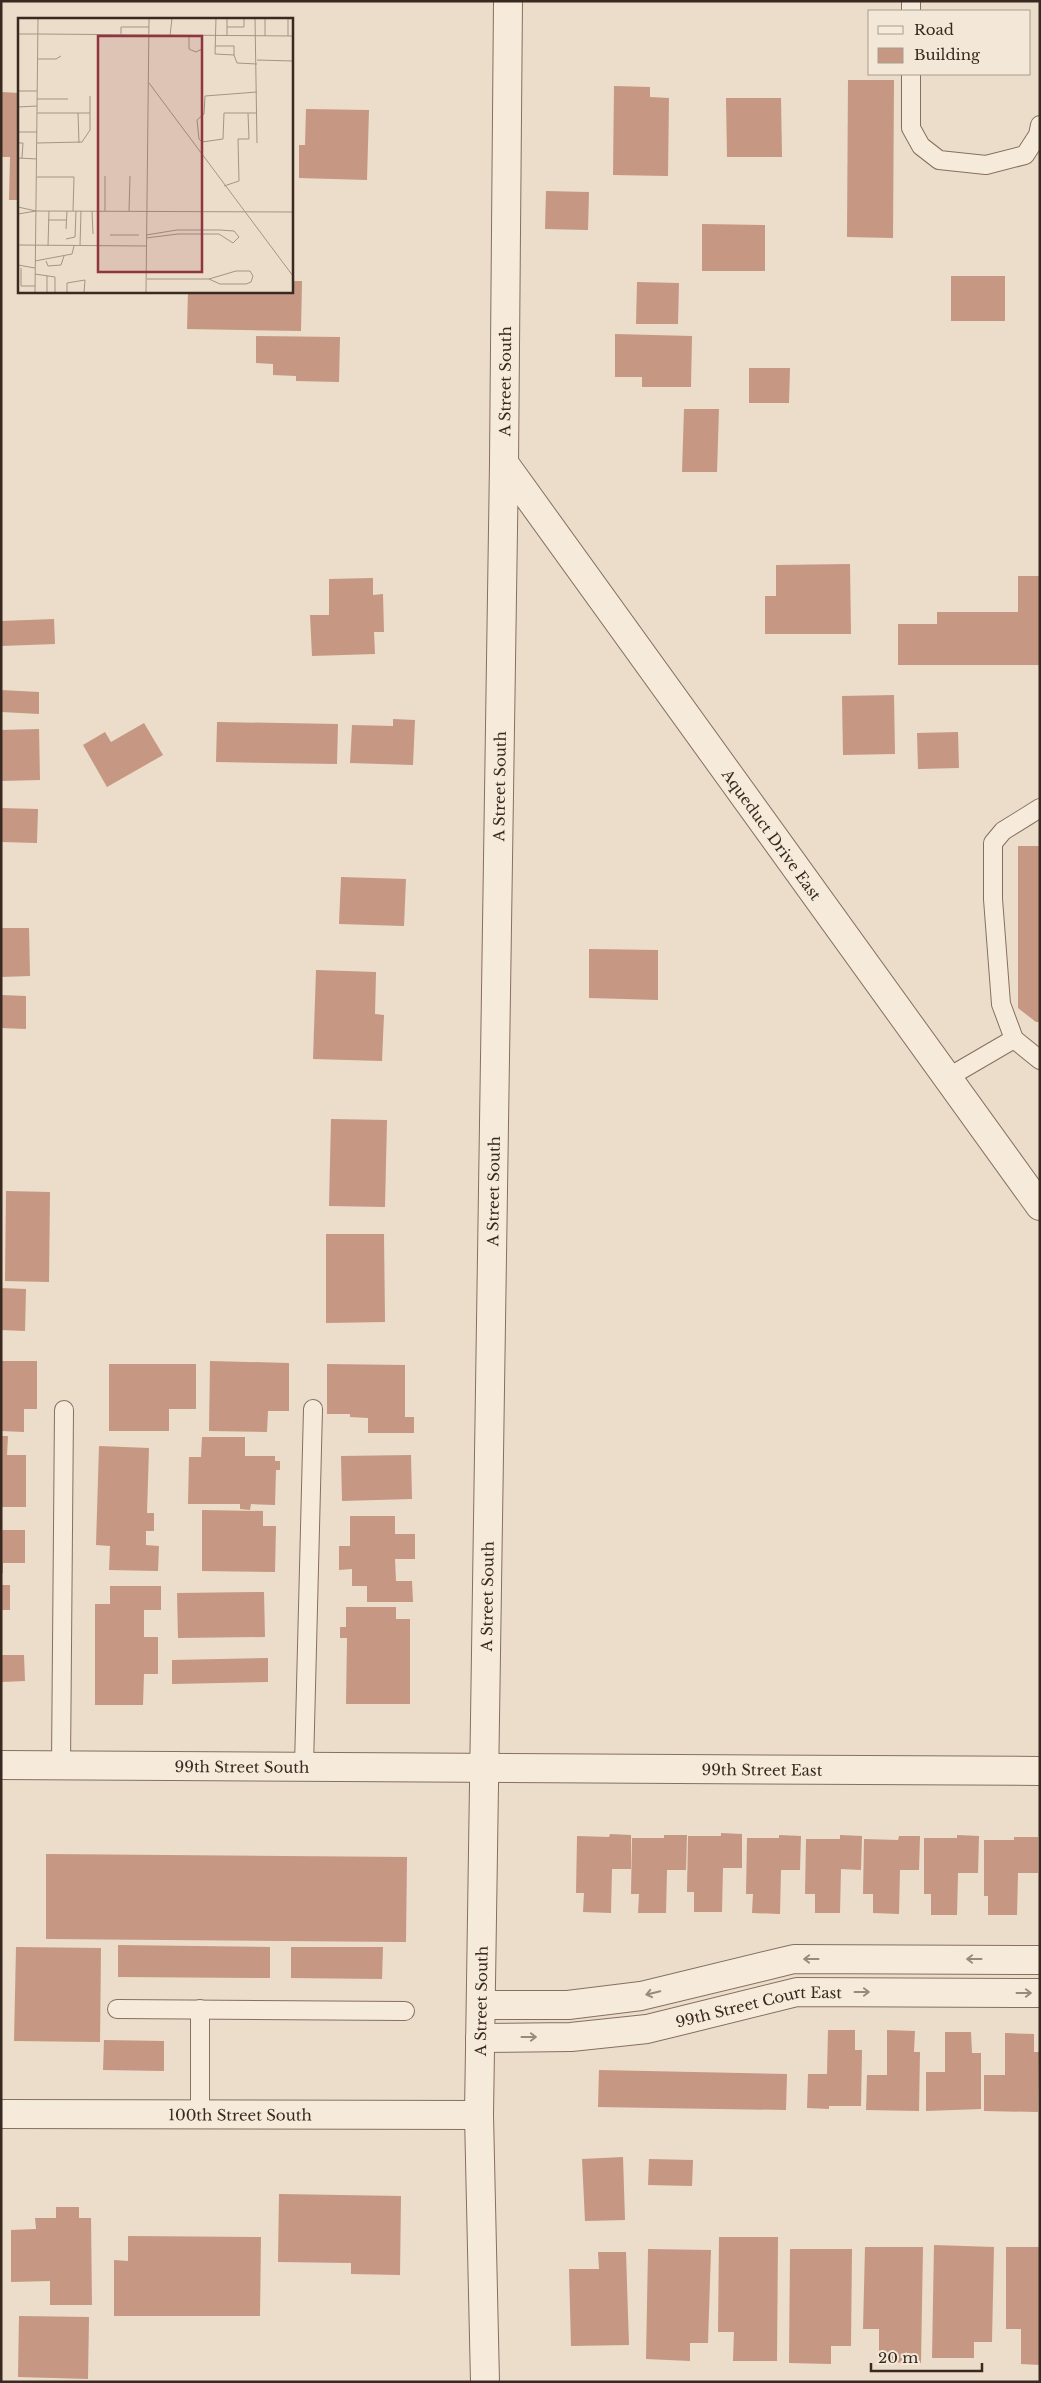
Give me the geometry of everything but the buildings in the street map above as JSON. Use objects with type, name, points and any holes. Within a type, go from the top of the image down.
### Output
[{"type":"street","name":"A Street South","points":[[485,2382],[479,2116],[504,463],[508,1]]},
{"type":"street","name":"Aqueduct Drive East","points":[[504,463],[1040,1206]]},
{"type":"street","name":"99th Street South","points":[[1,1765],[484,1766]]},
{"type":"street","name":"99th Street East","points":[[484,1766],[1040,1771]]},
{"type":"street","points":[[481,2004],[568,2004],[641,1996],[794,1959],[1040,1960]]},
{"type":"street","name":"99th Street Court East","points":[[480,2038],[570,2037],[647,2029],[797,1992],[1040,1993]]},
{"type":"street","name":"100th Street South","points":[[1,2114],[479,2116]]},
{"type":"lane","points":[[911,75],[911,128],[921,146],[940,160],[986,166],[1025,155],[1038,135],[1040,125]]},
{"type":"lane","points":[[1040,808],[1003,832],[993,843],[993,899],[1001,1004],[1014,1039],[1040,1060]]},
{"type":"lane","points":[[947,1078],[1014,1039]]},
{"type":"lane","points":[[304,1766],[313,1409]]},
{"type":"lane","points":[[61,1765],[64,1410]]},
{"type":"lane","points":[[117,2010],[405,2011]]},
{"type":"lane","points":[[200,2010],[200,2115]]}]
